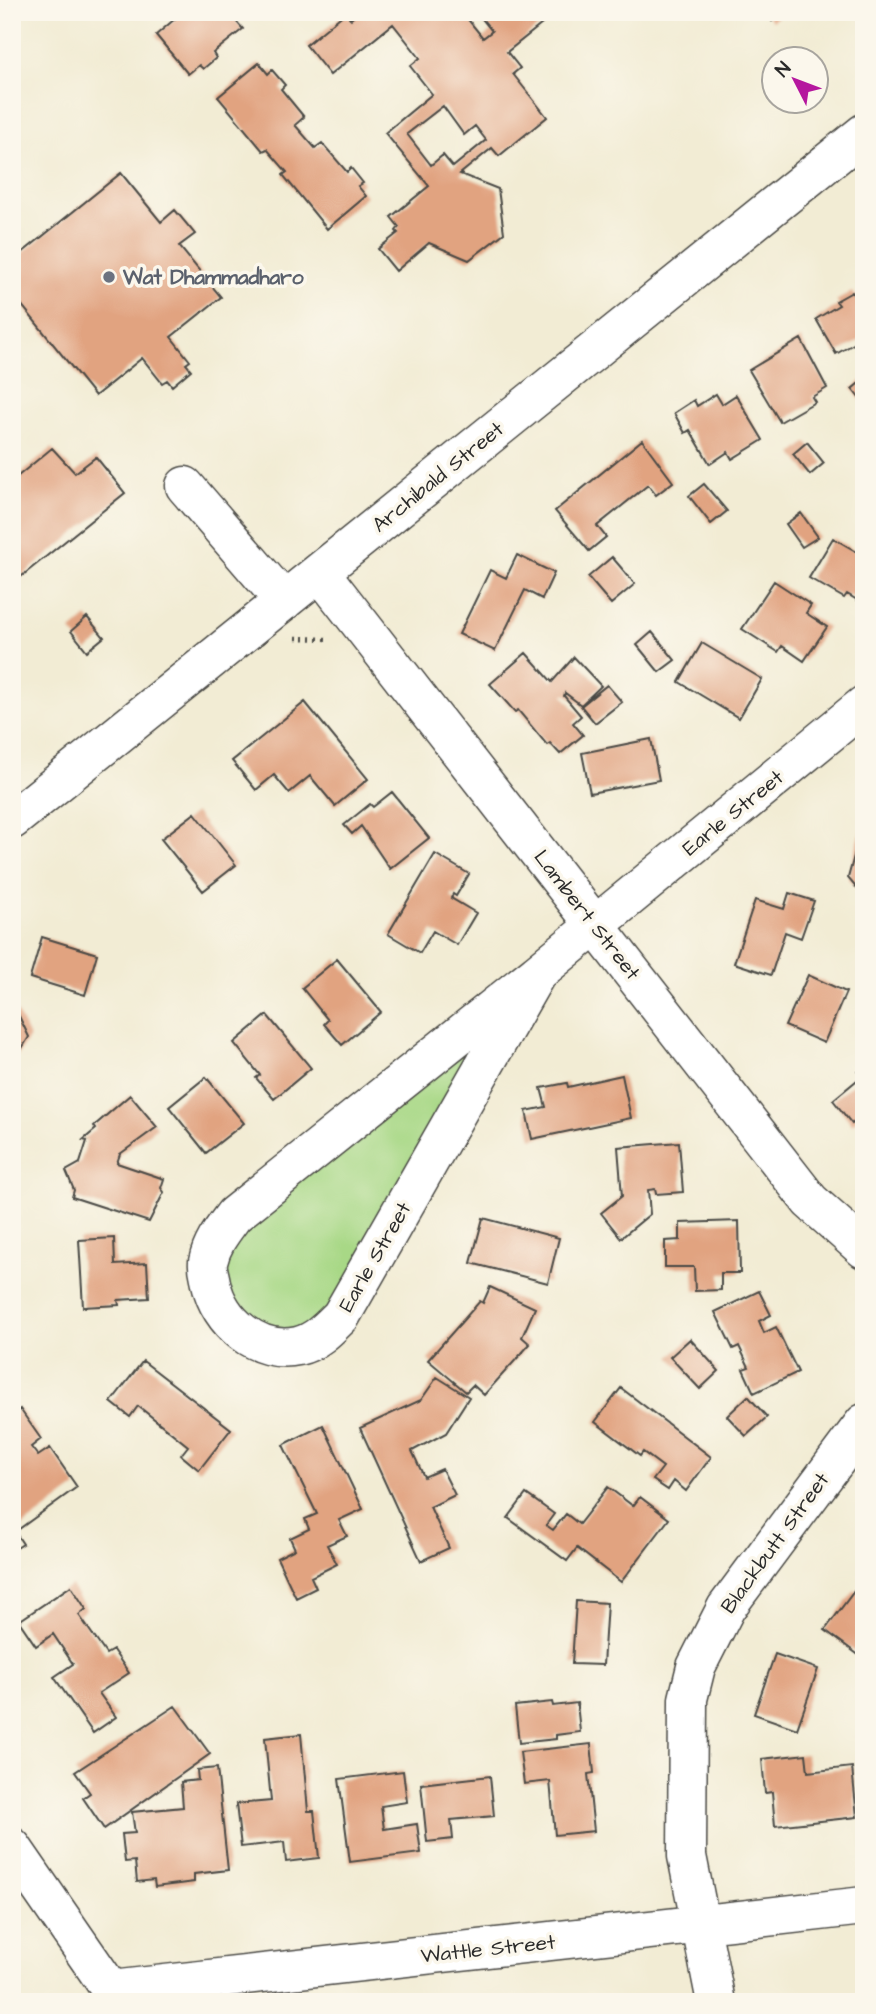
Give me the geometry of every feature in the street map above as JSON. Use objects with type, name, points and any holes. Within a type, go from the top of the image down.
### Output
[{"type":"street","name":"Archibald Street","points":[[12,820],[864,133]]},
{"type":"street","points":[[185,486],[284,601]]},
{"type":"street","name":"Lambert Street","points":[[320,572],[810,1201],[864,1249]]},
{"type":"street","name":"Earle Street","points":[[537,973],[341,1316],[322,1335],[300,1346],[280,1348],[257,1342],[238,1330],[218,1303],[207,1265],[216,1239],[234,1215],[537,973],[864,705]]},
{"type":"street","name":"Blackbutt Street","points":[[716,2002],[687,1856],[688,1699],[696,1667],[726,1608],[747,1576],[864,1423]]},
{"type":"street","points":[[12,1847],[115,1996]]},
{"type":"street","name":"Wattle Street","points":[[115,1996],[864,1906]]},
{"type":"green space","points":[[537,973],[322,1335],[238,1330],[216,1239]]},
{"type":"building","points":[[183,12],[243,12],[234,19],[243,29],[213,53],[216,58],[203,69],[199,65],[188,74],[156,35]]},
{"type":"building","points":[[359,12],[462,12],[483,38],[492,31],[479,15],[482,12],[557,12],[507,52],[520,68],[513,74],[547,117],[499,156],[492,148],[460,174],[498,189],[504,233],[469,260],[429,243],[396,271],[378,249],[398,233],[396,231],[399,227],[391,217],[429,186],[385,133],[432,94],[410,66],[420,58],[393,24],[330,75],[306,45],[345,13],[351,19]],"holes":[[[443,106],[464,135],[475,126],[486,140],[453,167],[443,155],[431,165],[407,134]]]},
{"type":"building","points":[[765,12],[784,12],[772,21]]},
{"type":"building","points":[[259,63],[268,74],[272,70],[285,85],[281,89],[304,117],[295,125],[315,148],[322,143],[347,172],[351,168],[363,183],[358,186],[366,196],[327,229],[283,175],[287,172],[267,149],[263,151],[218,97]]},
{"type":"building","name":"Wat Dhammadharo","points":[[121,173],[161,222],[175,210],[195,234],[179,246],[221,297],[171,337],[190,361],[186,364],[191,370],[172,386],[167,380],[162,383],[142,358],[95,396],[12,293],[12,261]]},
{"type":"building","points":[[852,292],[855,297],[864,292],[864,338],[836,354],[816,319],[839,305],[836,301]]},
{"type":"building","points":[[801,339],[827,388],[812,397],[815,402],[780,422],[749,370]]},
{"type":"building","points":[[864,379],[864,404],[852,389]]},
{"type":"building","points":[[716,394],[722,404],[736,395],[763,440],[732,459],[728,452],[710,464],[690,430],[685,433],[674,413],[694,400],[697,406]]},
{"type":"building","points":[[642,440],[673,482],[656,495],[648,485],[597,526],[606,537],[589,551],[555,511]]},
{"type":"building","points":[[807,442],[824,463],[810,475],[793,454]]},
{"type":"building","points":[[52,448],[75,473],[96,457],[125,493],[12,584],[12,481]]},
{"type":"building","points":[[704,484],[727,511],[711,524],[689,496]]},
{"type":"building","points":[[801,513],[818,537],[802,547],[786,524]]},
{"type":"building","points":[[833,538],[864,556],[864,604],[847,594],[844,598],[809,578]]},
{"type":"building","points":[[517,555],[554,573],[542,599],[525,590],[495,651],[459,634],[490,570],[506,578]]},
{"type":"building","points":[[612,557],[635,584],[611,604],[588,577]]},
{"type":"building","points":[[774,581],[811,605],[806,613],[827,627],[804,661],[782,646],[778,652],[742,629]]},
{"type":"building","points":[[87,617],[104,637],[87,651],[71,631]]},
{"type":"building","points":[[652,632],[675,660],[659,672],[637,645]]},
{"type":"building","points":[[702,643],[762,679],[739,718],[679,682]]},
{"type":"building","points":[[526,653],[552,682],[574,657],[601,686],[581,705],[565,693],[564,696],[581,716],[573,723],[583,735],[560,754],[550,743],[547,745],[518,710],[515,712],[490,684]]},
{"type":"building","points":[[607,685],[622,702],[595,723],[581,706]]},
{"type":"building","points":[[305,702],[368,779],[335,806],[310,776],[289,793],[274,775],[256,790],[232,761]]},
{"type":"building","points":[[651,739],[659,780],[590,793],[582,753]]},
{"type":"building","points":[[392,792],[429,838],[390,869],[361,826],[352,834],[344,825],[370,804],[373,807]]},
{"type":"building","points":[[195,813],[236,865],[203,891],[161,839]]},
{"type":"building","points":[[864,823],[864,897],[848,878]]},
{"type":"building","points":[[435,854],[469,874],[456,896],[453,894],[451,898],[476,913],[457,945],[433,931],[420,953],[388,934]]},
{"type":"building","points":[[789,893],[814,901],[801,938],[785,932],[771,975],[734,963],[755,900],[784,909]]},
{"type":"building","points":[[42,937],[97,954],[85,995],[30,978]]},
{"type":"building","points":[[337,959],[381,1012],[342,1045],[324,1024],[328,1020],[302,988]]},
{"type":"building","points":[[808,975],[846,992],[824,1043],[785,1026]]},
{"type":"building","points":[[12,1011],[17,1012],[29,1037],[17,1056],[12,1054]]},
{"type":"building","points":[[267,1015],[311,1068],[274,1099],[256,1078],[260,1075],[234,1043]]},
{"type":"building","points":[[864,1067],[864,1128],[857,1120],[852,1124],[833,1100],[862,1076],[858,1072]]},
{"type":"building","points":[[622,1075],[631,1118],[532,1139],[526,1111],[546,1107],[541,1088],[567,1083],[568,1087]]},
{"type":"building","points":[[206,1077],[244,1123],[206,1153],[169,1107]]},
{"type":"building","points":[[130,1095],[157,1127],[120,1154],[117,1163],[164,1179],[161,1188],[164,1192],[149,1222],[72,1197],[74,1190],[66,1171],[80,1163],[87,1141],[83,1140],[96,1129],[94,1126]]},
{"type":"building","points":[[679,1142],[683,1192],[656,1194],[655,1189],[648,1190],[650,1214],[621,1238],[601,1213],[622,1196],[618,1147]]},
{"type":"building","points":[[483,1218],[559,1238],[548,1283],[471,1263]]},
{"type":"building","points":[[739,1221],[740,1273],[721,1273],[721,1290],[695,1291],[694,1267],[665,1267],[665,1241],[680,1240],[680,1223]]},
{"type":"building","points":[[114,1238],[115,1265],[147,1263],[149,1298],[118,1300],[119,1305],[83,1307],[79,1240]]},
{"type":"building","points":[[490,1287],[535,1308],[522,1337],[530,1344],[484,1395],[473,1385],[466,1392],[428,1360],[480,1301],[483,1303]]},
{"type":"building","points":[[759,1291],[771,1315],[759,1321],[764,1333],[776,1327],[798,1372],[754,1393],[743,1369],[749,1367],[739,1346],[733,1349],[715,1312]]},
{"type":"building","points":[[690,1339],[719,1371],[700,1389],[670,1357]]},
{"type":"building","points":[[143,1361],[231,1429],[199,1470],[181,1455],[188,1446],[138,1406],[130,1417],[111,1402]]},
{"type":"building","points":[[437,1377],[469,1397],[446,1433],[412,1451],[424,1477],[442,1469],[455,1495],[430,1507],[449,1548],[421,1561],[360,1428],[421,1400]]},
{"type":"building","points":[[621,1388],[711,1457],[686,1491],[674,1481],[668,1490],[653,1480],[663,1467],[643,1452],[640,1456],[595,1422]]},
{"type":"building","points":[[748,1396],[767,1417],[746,1436],[727,1416]]},
{"type":"building","points":[[20,1409],[41,1439],[31,1447],[38,1456],[50,1448],[77,1487],[15,1532],[23,1544],[12,1551],[12,1491],[19,1486],[12,1477],[12,1415]]},
{"type":"building","points":[[323,1425],[363,1509],[339,1520],[347,1536],[327,1545],[337,1564],[311,1577],[316,1588],[296,1598],[277,1558],[295,1549],[290,1538],[309,1529],[305,1519],[317,1514],[283,1445]]},
{"type":"building","points":[[608,1487],[633,1506],[640,1497],[669,1519],[621,1582],[577,1548],[567,1561],[508,1518],[526,1494],[554,1514],[546,1525],[553,1530],[566,1514],[579,1524]]},
{"type":"building","points":[[71,1586],[86,1609],[79,1615],[106,1654],[113,1650],[129,1673],[99,1693],[116,1717],[93,1733],[54,1677],[73,1664],[53,1634],[36,1646],[19,1621]]},
{"type":"building","points":[[855,1590],[864,1597],[864,1659],[825,1630]]},
{"type":"building","points":[[576,1601],[607,1603],[603,1665],[572,1664]]},
{"type":"building","points":[[775,1654],[818,1669],[797,1729],[754,1714]]},
{"type":"building","points":[[552,1702],[553,1706],[577,1703],[580,1732],[556,1735],[556,1739],[519,1743],[515,1706]]},
{"type":"building","points":[[175,1706],[210,1754],[104,1829],[83,1798],[90,1793],[75,1772]]},
{"type":"building","points":[[301,1734],[308,1811],[314,1811],[319,1858],[286,1862],[284,1842],[241,1847],[236,1804],[271,1801],[265,1738]]},
{"type":"building","points":[[591,1744],[594,1773],[588,1774],[594,1831],[555,1835],[550,1781],[524,1784],[520,1752]]},
{"type":"building","points":[[806,1754],[808,1772],[852,1767],[857,1817],[775,1826],[772,1792],[765,1793],[762,1759]]},
{"type":"building","points":[[217,1768],[228,1870],[194,1874],[194,1882],[155,1887],[154,1880],[137,1882],[135,1861],[125,1862],[122,1834],[135,1833],[132,1812],[183,1807],[181,1782],[198,1780],[197,1770]]},
{"type":"building","points":[[403,1771],[407,1802],[381,1806],[384,1829],[417,1824],[421,1853],[350,1862],[339,1779]]},
{"type":"building","points":[[490,1776],[494,1816],[451,1820],[453,1839],[427,1842],[421,1784]]},
{"type":"place","name":"Wat Dhammadharo","points":[[109,277]]}]
